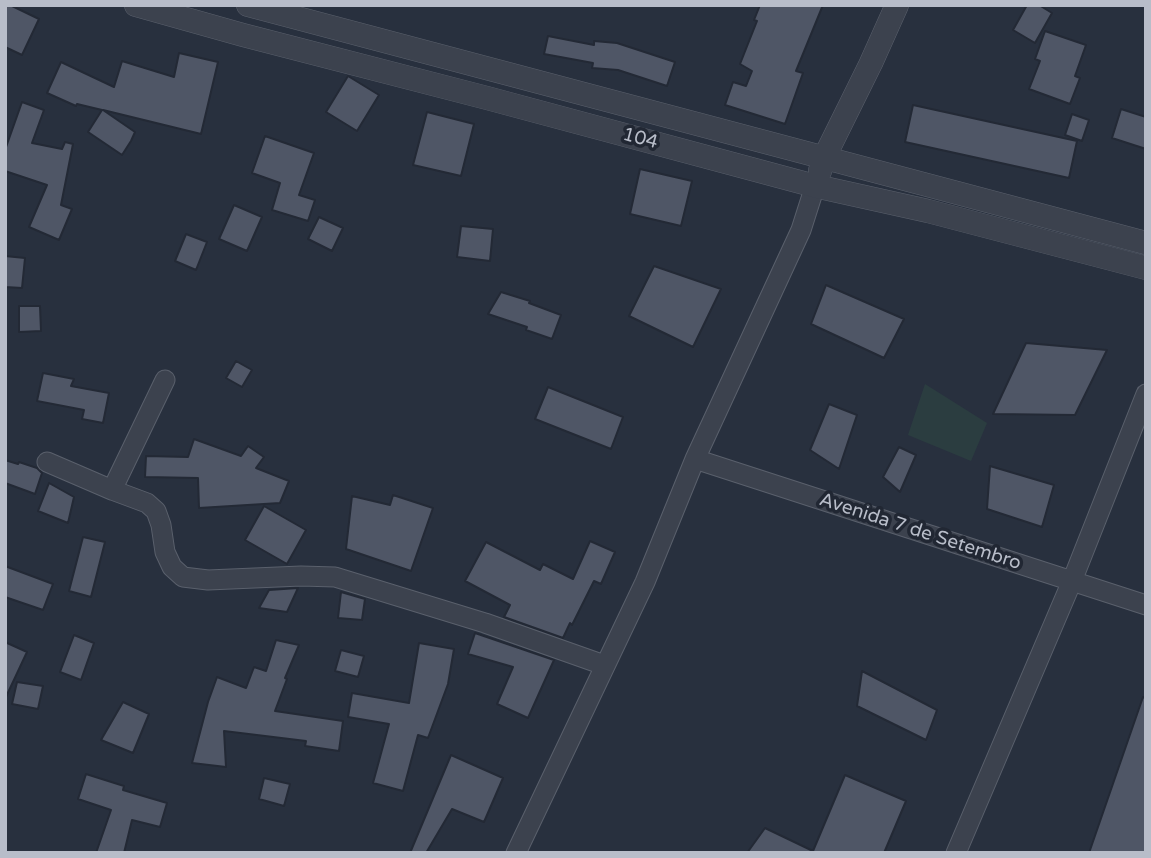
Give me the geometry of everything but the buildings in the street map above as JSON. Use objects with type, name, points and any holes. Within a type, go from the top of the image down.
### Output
[{"type":"street","name":"104","points":[[136,5],[243,36],[815,186],[928,211],[1146,268]]},
{"type":"street","points":[[248,5],[1146,243]]},
{"type":"street","points":[[516,853],[645,582],[695,460],[801,230],[824,158],[897,5]]},
{"type":"street","points":[[112,490],[165,380]]},
{"type":"street","points":[[956,853],[1072,581],[1146,394]]},
{"type":"street","name":"Avenida 7 de Setembro","points":[[695,460],[1146,605]]},
{"type":"street","points":[[47,462],[148,503],[156,511],[165,552],[172,567],[183,577],[208,580],[335,577],[485,623],[604,666]]},
{"type":"shaded area","points":[[925,384],[987,423],[971,461],[908,435]]}]
